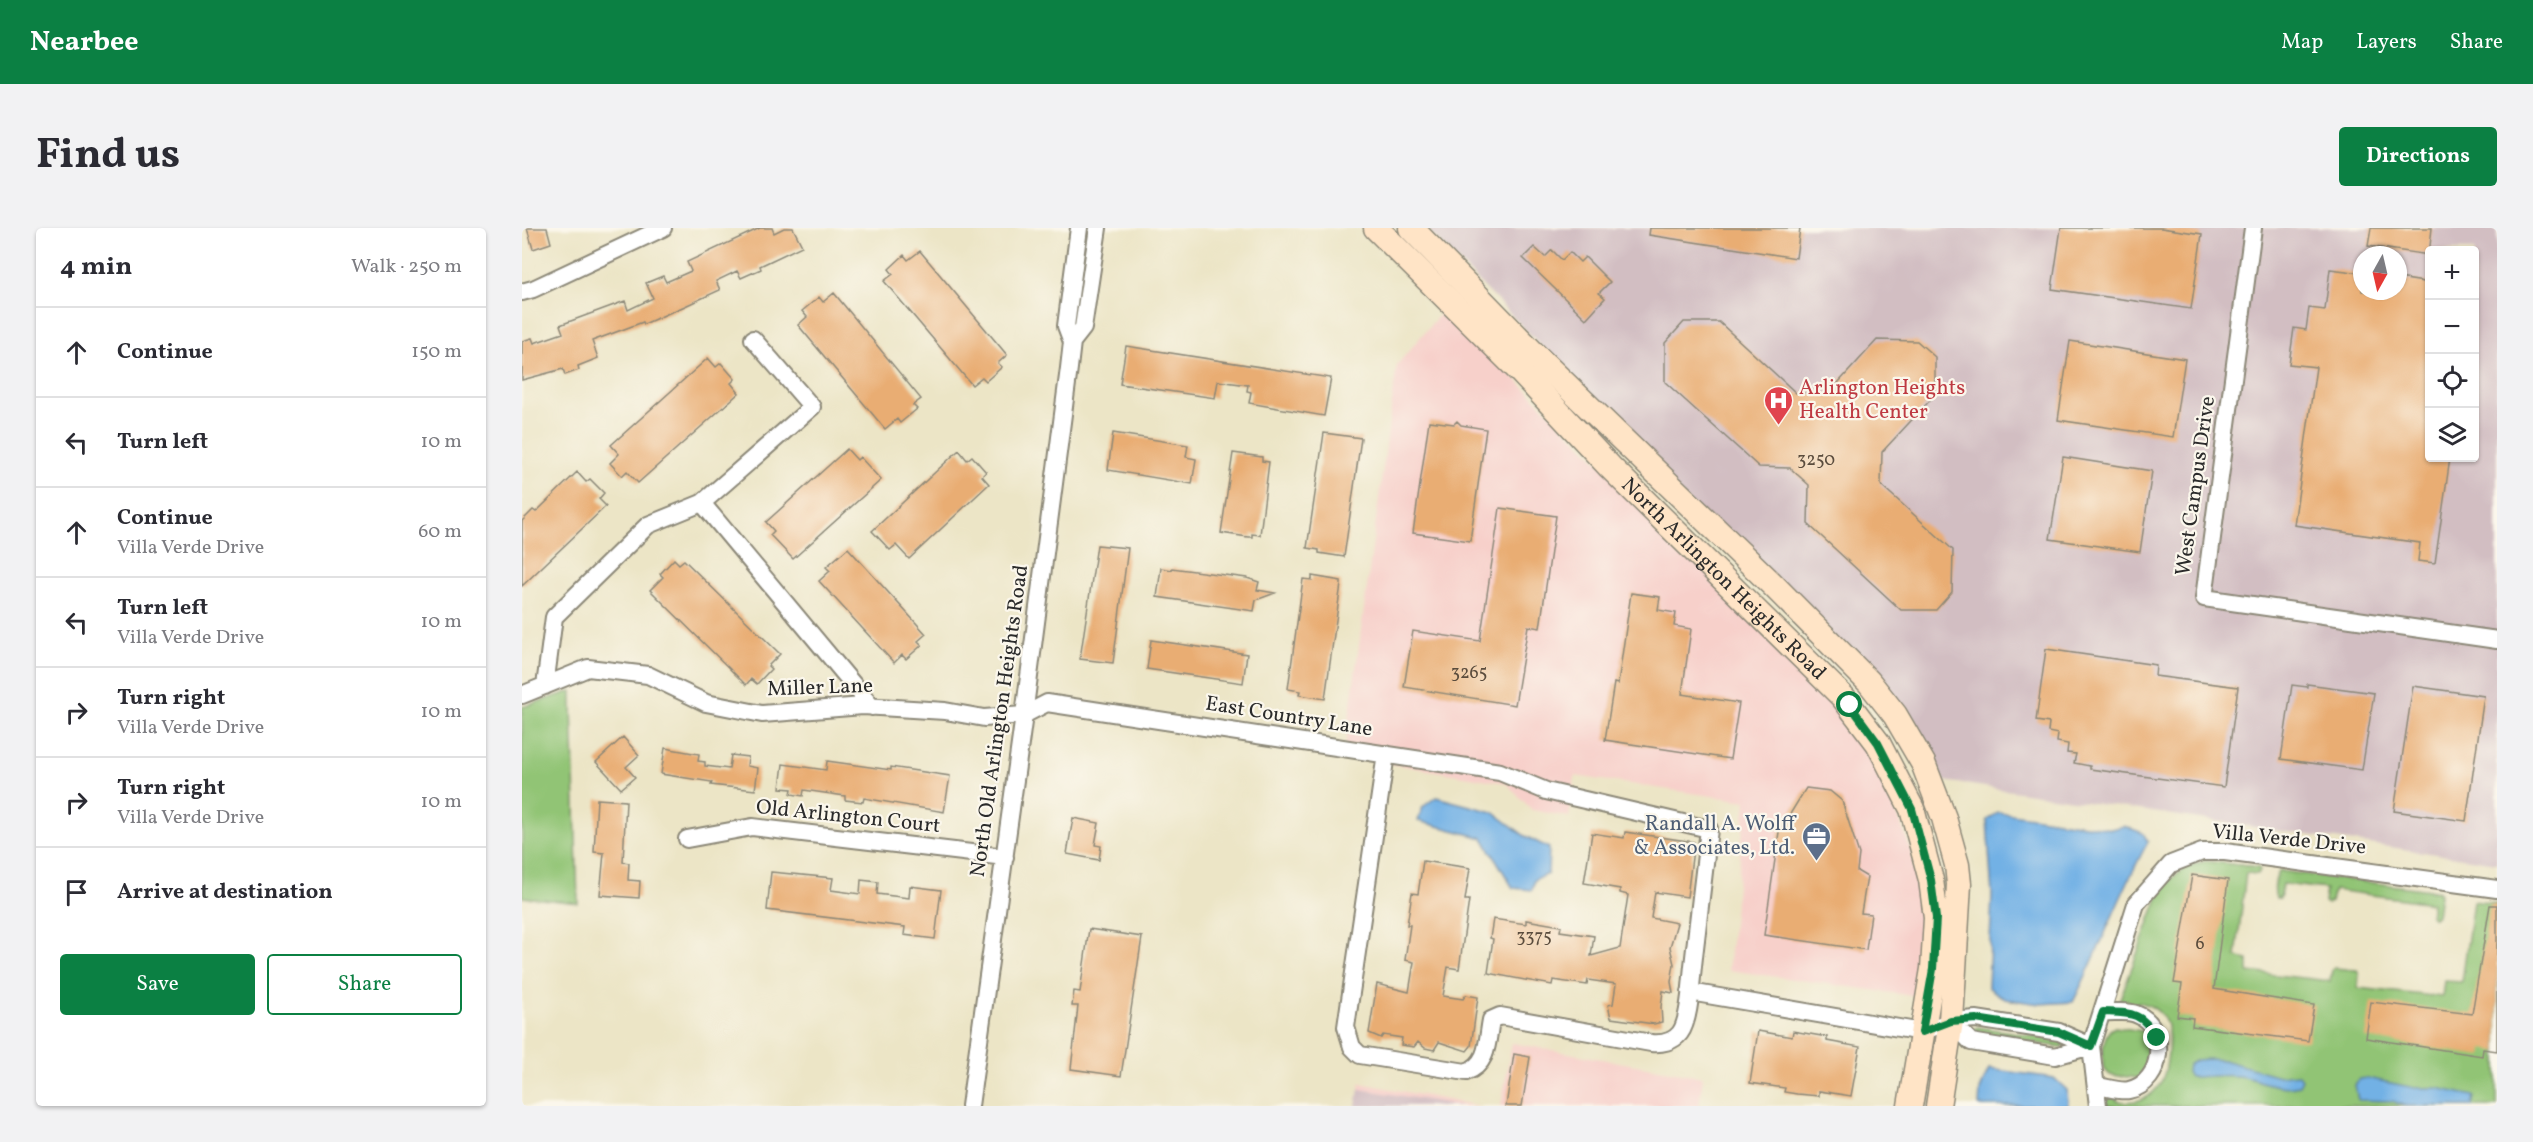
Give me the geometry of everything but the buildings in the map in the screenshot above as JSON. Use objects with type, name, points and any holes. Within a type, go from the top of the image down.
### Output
[{"type":"main road","name":"North Arlington Heights Road","points":[[1376,228],[1520,371],[1625,482],[1843,697],[1878,743],[1912,809],[1931,880],[1936,918],[1933,969],[1910,1106]]},
{"type":"main road","name":"North Arlington Heights Road","points":[[1411,228],[1535,355],[1847,657],[1896,716],[1923,763],[1944,818],[1957,865],[1959,884],[1951,1021],[1938,1106]]},
{"type":"street","points":[[522,292],[533,289],[663,228]]},
{"type":"street","name":"North Old Arlington Heights Road","points":[[970,1106],[1072,342],[1066,326],[1079,228]]},
{"type":"street","name":"North Old Arlington Heights Road","points":[[1072,342],[1083,328],[1098,228]]},
{"type":"street","name":"West Campus Drive","points":[[2253,228],[2204,598],[2497,640]]},
{"type":"street","points":[[545,686],[554,617],[648,525],[702,504],[812,407],[753,339]]},
{"type":"street","points":[[702,504],[872,707]]},
{"type":"street","name":"Miller Lane","points":[[522,695],[588,668],[648,675],[706,703],[762,714],[872,707],[945,711],[984,718],[1024,715]]},
{"type":"street","name":"East Country Lane","points":[[1024,715],[1047,703],[1500,772],[1546,791],[1709,829],[1690,992]]},
{"type":"street","points":[[1386,754],[1346,1027],[1352,1047],[1360,1055],[1466,1072],[1479,1066],[1483,1059],[1491,1020],[1500,1016],[1660,1044],[1672,1040],[1684,1027],[1690,992],[1922,1032],[1951,1021],[1976,1019],[2059,1032],[2091,1046]]},
{"type":"street","name":"Old Arlington Court","points":[[687,839],[752,827],[1005,857]]},
{"type":"street","name":"Villa Verde Drive","points":[[2098,1106],[2091,1046],[2136,904],[2171,864],[2202,852],[2225,852],[2497,889]]},
{"type":"street","points":[[2097,1086],[2129,1090],[2144,1083],[2154,1070],[2159,1054],[2157,1038],[2149,1023],[2135,1013],[2103,1012]]},
{"type":"street","points":[[1951,1021],[1971,1042],[2055,1056],[2091,1046]]},
{"type":"shaded area","points":[[1426,228],[2497,228],[2497,863],[1944,781],[1569,374]]},
{"type":"shaded area","points":[[1445,308],[1742,606],[1873,749],[1912,854],[1923,914],[1914,996],[1728,970],[1746,801],[1575,776],[1569,817],[1532,810],[1506,783],[1344,756],[1397,365]]},
{"type":"shaded area","points":[[1512,1043],[1703,1077],[1699,1106],[1501,1106]]},
{"type":"shaded area","points":[[1360,1083],[1479,1106],[1357,1106]]},
{"type":"shaded area","points":[[1359,1089],[1463,1106],[1356,1106]]},
{"type":"green space","points":[[572,691],[578,903],[522,897],[522,707]]},
{"type":"green space","points":[[2206,861],[2258,867],[2260,870],[2258,874],[2246,873],[2236,957],[2248,960],[2248,972],[2330,981],[2334,968],[2357,970],[2359,973],[2358,988],[2442,997],[2444,981],[2462,982],[2473,901],[2497,904],[2497,1106],[2104,1106],[2110,1094],[2117,1095],[2117,1101],[2138,1101],[2153,1093],[2162,1079],[2169,1041],[2163,1017],[2149,1005],[2138,1002],[2138,1006],[2121,1007],[2120,999],[2161,890],[2181,871]]},
{"type":"green space","points":[[2280,871],[2438,891],[2440,894],[2437,915],[2433,918],[2430,915],[2432,903],[2334,890],[2331,902],[2327,904],[2324,902],[2326,889],[2283,884],[2280,898],[2276,898],[2275,883]]},
{"type":"green space","points":[[1978,1027],[2062,1040],[2065,1045],[2061,1047],[1977,1035],[1973,1030]]},
{"type":"green space","points":[[2115,1027],[2142,1031],[2148,1037],[2145,1072],[2138,1078],[2110,1075],[2103,1068],[2105,1039],[2110,1030]]},
{"type":"water","points":[[1436,797],[1493,812],[1525,836],[1549,848],[1548,874],[1535,879],[1532,890],[1513,888],[1483,838],[1418,821],[1423,807]]},
{"type":"water","points":[[1998,812],[2112,829],[2124,826],[2143,833],[2148,842],[2073,1002],[2040,1004],[2005,999],[1988,987],[1992,895],[1987,820]]},
{"type":"water","points":[[2196,1060],[2223,1060],[2279,1076],[2298,1074],[2302,1079],[2299,1085],[2283,1087],[2238,1076],[2190,1077],[2187,1072],[2188,1065]]},
{"type":"water","points":[[1989,1069],[2054,1078],[2067,1090],[2068,1106],[1979,1106],[1980,1090]]},
{"type":"water","points":[[2367,1078],[2415,1088],[2437,1088],[2474,1096],[2472,1106],[2406,1106],[2392,1101],[2358,1100],[2355,1085],[2359,1079]]},
{"type":"place","name":"Arlington Heights Health Center","points":[[1778,426]]},
{"type":"place","name":"Randall A. Wolff & Associates, Ltd.","points":[[1816,862]]},
{"type":"route","points":[[1850,705],[1878,743],[1912,809],[1931,880],[1936,918],[1933,969],[1922,1032],[1951,1021],[1976,1019],[2059,1032],[2091,1046],[2103,1012],[2135,1013],[2149,1023],[2157,1038]]}]
